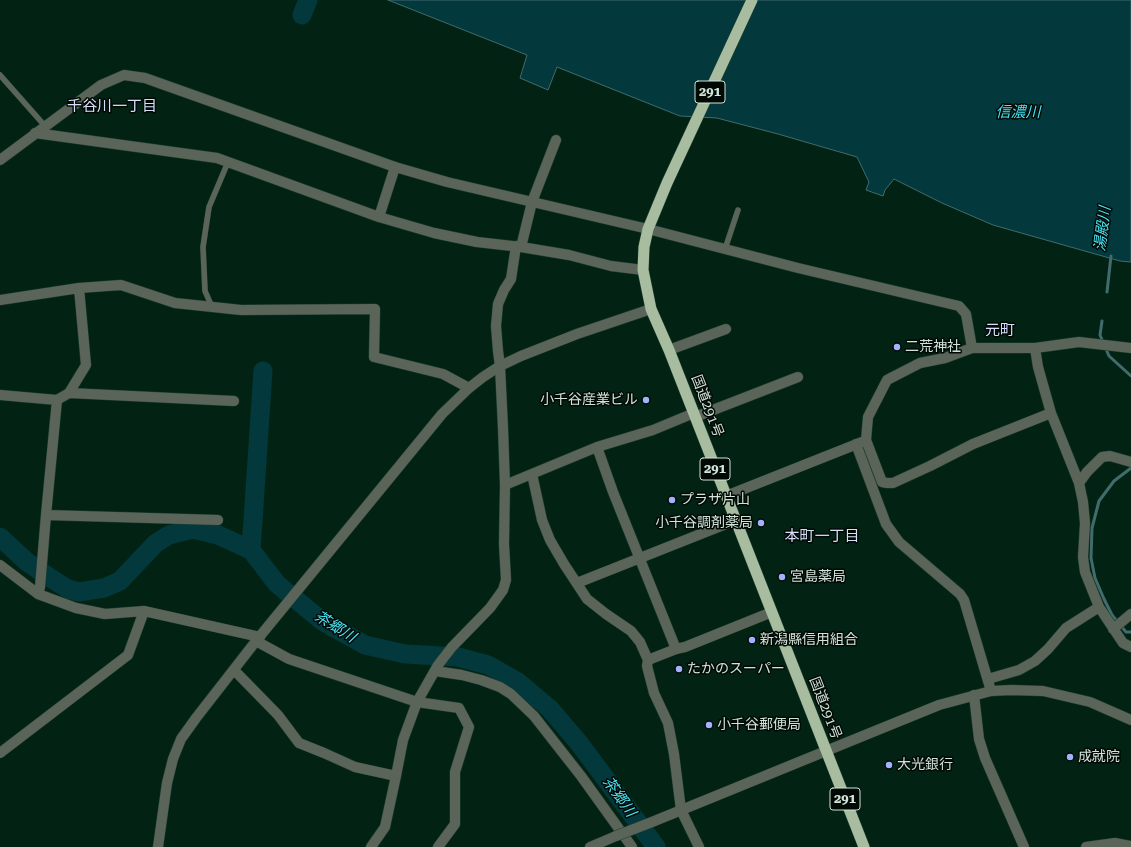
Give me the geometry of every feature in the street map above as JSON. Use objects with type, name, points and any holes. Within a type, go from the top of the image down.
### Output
[{"type":"highway","name":"国道291号","points":[[752,0],[667,183],[648,229],[644,247],[644,270],[651,309],[669,350],[864,847]]},
{"type":"street","points":[[1,157],[101,84],[124,75],[145,78],[395,166],[447,182],[665,233],[798,268],[959,306],[966,314],[972,348]]},
{"type":"street","points":[[35,133],[217,158],[379,216],[434,233],[470,241],[518,246],[569,255],[611,266],[644,270]]},
{"type":"street","points":[[371,847],[385,827],[403,740],[417,702],[436,668],[452,647],[490,608],[503,590],[506,580],[504,544],[505,485],[500,366],[496,326],[498,304],[511,279],[518,246],[532,202],[556,140]]},
{"type":"street","points":[[379,216],[395,166]]},
{"type":"street","points":[[0,300],[79,288],[121,285],[175,303],[241,310],[375,309],[374,357],[443,374],[469,388]]},
{"type":"street","points":[[0,395],[57,400],[69,393],[86,365],[79,288]]},
{"type":"street","points":[[158,847],[167,783],[173,759],[181,739],[258,639],[442,414],[469,388],[500,366],[521,356],[578,334],[651,309]]},
{"type":"street","points":[[669,350],[726,329]]},
{"type":"street","points":[[991,691],[964,600],[960,594],[899,542],[886,524],[861,442],[868,417],[887,380],[920,363],[945,358],[972,348],[1035,348],[1079,342],[1131,348]]},
{"type":"street","points":[[1035,348],[1038,367],[1051,413],[1079,483],[1085,523],[1083,557],[1084,572],[1099,607],[1117,625],[1123,643],[1131,647]]},
{"type":"street","points":[[505,485],[597,447],[653,430],[798,377]]},
{"type":"street","points":[[69,393],[234,401]]},
{"type":"street","points":[[39,590],[57,400]]},
{"type":"street","points":[[861,442],[882,482],[893,483],[973,444],[1051,413]]},
{"type":"street","points":[[726,496],[861,442]]},
{"type":"street","points":[[597,447],[613,492],[641,558],[676,649]]},
{"type":"street","points":[[1079,483],[1087,472],[1102,457],[1110,456],[1130,462]]},
{"type":"street","points":[[532,474],[542,520],[550,540],[564,564],[587,599],[606,614],[632,631],[640,642],[648,660],[647,666],[654,693],[668,723],[674,754],[681,810],[700,847]]},
{"type":"street","points":[[46,515],[218,520]]},
{"type":"street","points":[[577,583],[736,520]]},
{"type":"street","points":[[0,565],[39,590],[76,608],[104,614],[144,611],[258,639],[289,659],[417,702],[458,708],[469,727],[455,772],[454,824],[438,847]]},
{"type":"street","points":[[988,679],[1019,670],[1035,661],[1048,649],[1066,628],[1099,607]]},
{"type":"street","points":[[0,753],[128,655],[144,611]]},
{"type":"street","points":[[648,660],[685,647],[772,612]]},
{"type":"street","points":[[1117,625],[1131,614]]},
{"type":"street","points":[[436,668],[481,680],[500,687],[512,694],[534,716],[576,770],[632,847]]},
{"type":"street","points":[[234,670],[278,715],[299,743],[355,767],[396,776]]},
{"type":"street","points":[[590,847],[939,705],[974,694],[1011,690],[1043,691],[1090,702],[1131,720]]},
{"type":"street","points":[[974,694],[979,738],[985,758],[1024,847]]},
{"type":"street","points":[[1086,847],[1115,843],[1131,846]]},
{"type":"lane","points":[[0,75],[45,126]]},
{"type":"lane","points":[[212,307],[205,291],[203,247],[209,208],[228,162]]},
{"type":"lane","points":[[725,249],[738,210]]},
{"type":"water","name":"信濃川","points":[[388,0],[1131,0],[1131,262],[1120,261],[993,225],[942,203],[894,179],[885,190],[883,196],[866,190],[869,182],[857,157],[717,118],[680,116],[557,67],[548,90],[520,78],[527,55]]},
{"type":"waterway","points":[[302,15],[308,0]]},
{"type":"waterway","name":"湯殿川","points":[[1107,292],[1111,256]]},
{"type":"waterway","name":"湯殿川","points":[[1102,321],[1100,335],[1109,356],[1131,376]]},
{"type":"waterway","points":[[251,550],[263,371]]},
{"type":"waterway","name":"湯殿川","points":[[1131,468],[1114,481],[1099,501],[1092,528],[1091,558],[1095,578],[1112,615],[1126,632],[1131,632]]},
{"type":"waterway","name":"茶郷川","points":[[0,537],[27,562],[68,589],[79,592],[104,588],[120,581],[156,543],[169,535],[193,529],[218,535],[251,550],[277,584],[322,621],[365,645],[405,654],[458,657],[488,665],[518,682],[550,709],[579,743],[656,847]]},
{"type":"place","name":"二荒神社","points":[[897,347]]},
{"type":"place","name":"小千谷産業ビル","points":[[646,400]]},
{"type":"place","name":"プラザ片山","points":[[672,500]]},
{"type":"place","name":"小千谷調剤薬局","points":[[761,523]]},
{"type":"place","name":"宮島薬局","points":[[782,577]]},
{"type":"place","name":"新潟縣信用組合","points":[[752,640]]},
{"type":"place","name":"たかのスーパー","points":[[679,669]]},
{"type":"place","name":"小千谷郵便局","points":[[709,725]]},
{"type":"place","name":"成就院","points":[[1070,757]]},
{"type":"place","name":"大光銀行","points":[[889,765]]},
{"type":"district","name":"千谷川一丁目","points":[[112,107]]},
{"type":"district","name":"元町","points":[[1000,331]]},
{"type":"district","name":"本町一丁目","points":[[822,537]]}]
